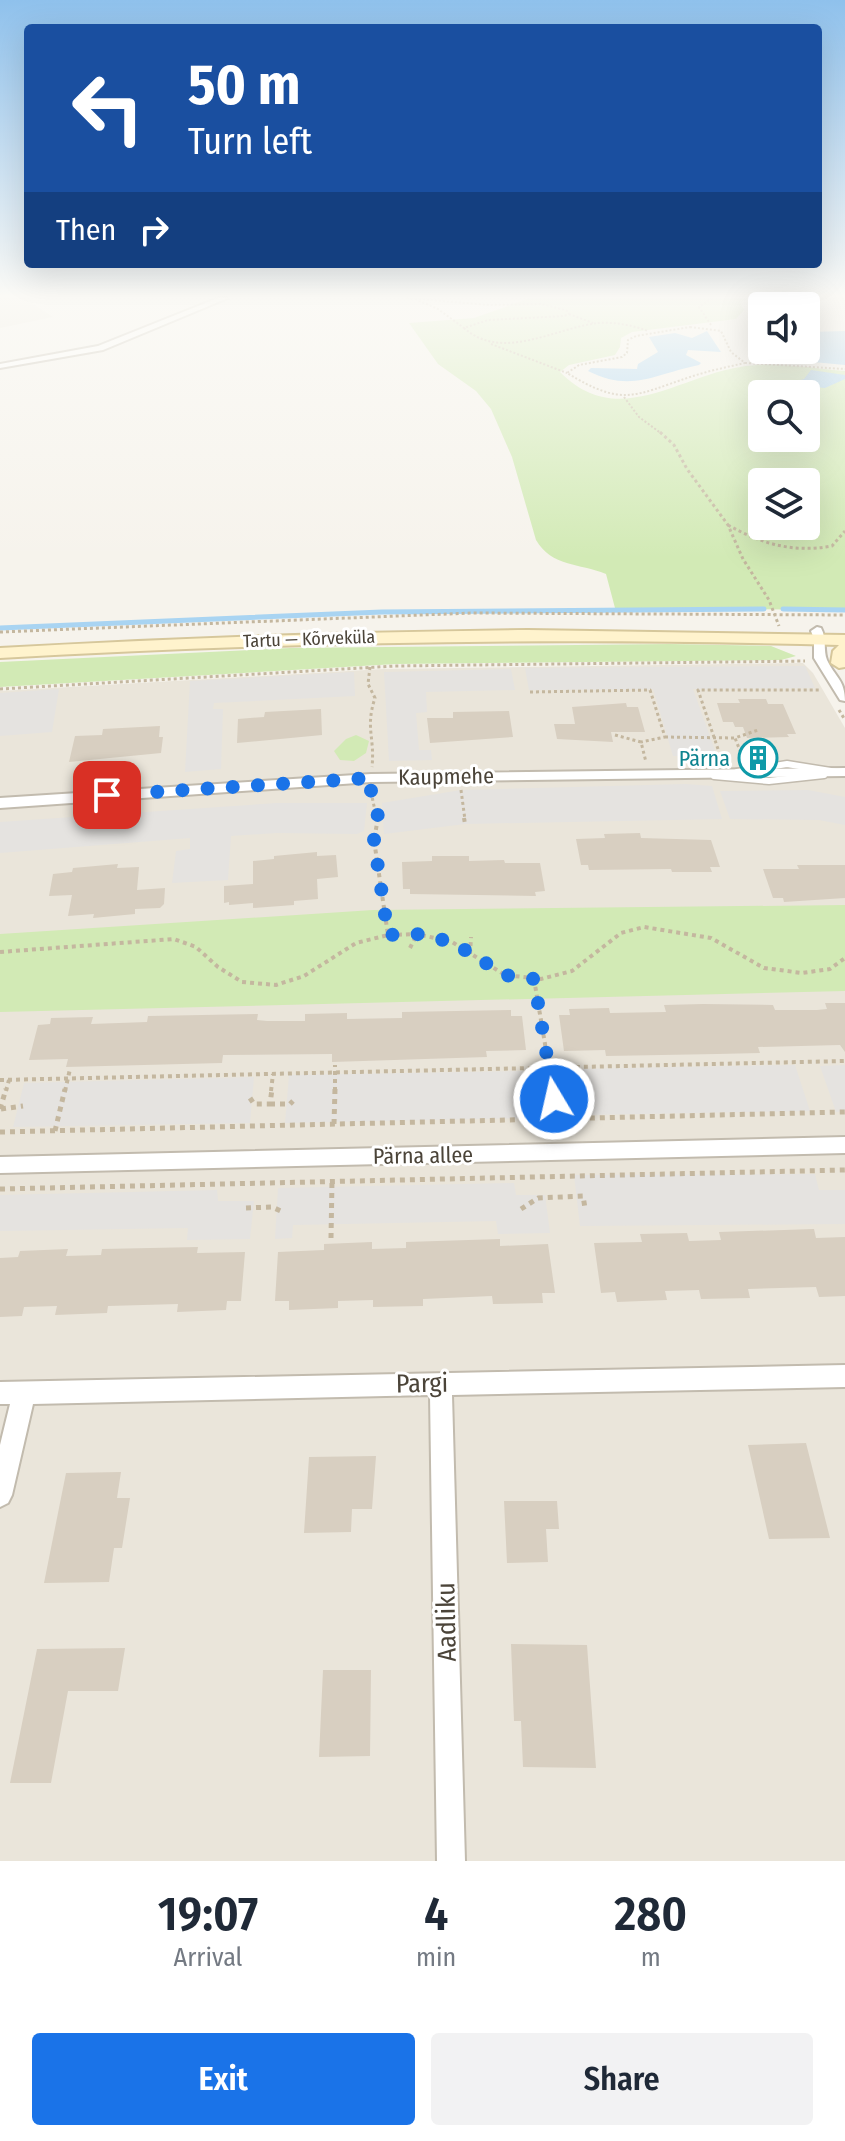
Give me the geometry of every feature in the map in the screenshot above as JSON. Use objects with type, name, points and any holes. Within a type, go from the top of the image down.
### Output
[{"type":"main road","name":"Tartu — Kõrveküla","points":[[0,653],[357,636],[619,633],[819,635],[845,631]]},
{"type":"main road","name":"Tartu — Kõrveküla","points":[[819,635],[845,640]]},
{"type":"street","points":[[819,635],[843,662]]},
{"type":"street","points":[[819,635],[820,658],[839,699]]},
{"type":"street","name":"Kaupmehe","points":[[0,803],[702,773],[739,766],[841,772]]},
{"type":"street","name":"Pärna allee","points":[[0,1165],[845,1145]]},
{"type":"street","name":"Pargi","points":[[0,1393],[845,1376]]},
{"type":"street","name":"Aadliku","points":[[441,1383],[451,1861]]},
{"type":"street","points":[[0,1495],[24,1392]]},
{"type":"lane","points":[[702,773],[737,780],[798,780],[841,772]]},
{"type":"path","points":[[583,385],[624,396],[648,394],[670,385]]},
{"type":"path","points":[[624,396],[631,412],[673,443],[685,467],[713,500],[745,563],[758,577],[776,613]]},
{"type":"path","points":[[725,523],[776,549],[799,551],[832,546],[845,531]]},
{"type":"path","points":[[0,632],[472,613],[845,615]]},
{"type":"path","points":[[0,689],[370,667],[807,661],[812,667]]},
{"type":"path","points":[[370,667],[368,684],[375,698],[367,722],[374,744],[371,785],[378,816],[374,840],[388,935]]},
{"type":"path","points":[[718,749],[698,690],[827,690],[822,682]]},
{"type":"path","points":[[530,692],[650,690],[665,737]]},
{"type":"path","points":[[839,699],[845,720]]},
{"type":"path","points":[[615,735],[641,742],[665,737],[735,738],[758,730]]},
{"type":"path","points":[[735,738],[739,766]]},
{"type":"path","points":[[641,742],[646,762]]},
{"type":"path","points":[[371,785],[386,792]]},
{"type":"path","points":[[461,790],[465,824]]},
{"type":"path","points":[[0,952],[174,939],[196,947],[218,967],[242,982],[276,985],[304,976],[356,943],[388,935],[417,934],[452,942],[505,975],[534,979],[572,971],[621,933],[644,927],[711,938],[764,968],[802,973],[830,969],[845,958]]},
{"type":"path","points":[[410,948],[417,934]]},
{"type":"path","points":[[470,954],[471,937]]},
{"type":"path","points":[[534,979],[554,1099]]},
{"type":"path","points":[[0,1080],[845,1061]]},
{"type":"path","points":[[334,1124],[335,1065]]},
{"type":"path","points":[[55,1131],[70,1069]]},
{"type":"path","points":[[270,1104],[273,1074]]},
{"type":"path","points":[[9,1080],[1,1109],[23,1106]]},
{"type":"path","points":[[250,1098],[254,1104],[290,1104],[293,1101]]},
{"type":"path","points":[[521,1099],[584,1099]]},
{"type":"path","points":[[0,1132],[845,1112]]},
{"type":"path","points":[[0,1189],[845,1170]]},
{"type":"path","points":[[331,1238],[332,1181]]},
{"type":"path","points":[[521,1209],[538,1198],[583,1196],[585,1208]]},
{"type":"path","points":[[246,1208],[272,1207],[283,1212]]},
{"type":"shaded area","points":[[803,663],[813,673],[845,728],[845,1861],[0,1861],[0,691],[383,669]]},
{"type":"shaded area","points":[[805,666],[815,688],[693,689],[717,756],[673,756],[653,689],[529,690],[525,668]]},
{"type":"shaded area","points":[[511,669],[515,690],[426,692],[427,712],[416,713],[419,750],[431,750],[432,760],[389,761],[384,672]]},
{"type":"shaded area","points":[[354,672],[355,696],[214,703],[213,709],[223,709],[221,769],[185,772],[190,681]]},
{"type":"shaded area","points":[[59,689],[52,732],[0,736],[0,693]]},
{"type":"shaded area","points":[[686,784],[712,786],[722,819],[465,824],[384,834],[382,803],[461,790]]},
{"type":"shaded area","points":[[808,790],[845,797],[845,825],[819,820],[730,819],[720,791]]},
{"type":"shaded area","points":[[277,803],[367,803],[364,831],[357,834],[231,836],[228,880],[172,883],[176,851],[190,849],[190,838],[0,853],[0,822]]},
{"type":"shaded area","points":[[795,1065],[810,1111],[581,1115],[574,1069]]},
{"type":"shaded area","points":[[845,1065],[845,1111],[836,1112],[820,1066]]},
{"type":"shaded area","points":[[523,1071],[528,1118],[285,1123],[289,1075]]},
{"type":"shaded area","points":[[254,1077],[250,1123],[13,1127],[24,1083]]},
{"type":"shaded area","points":[[815,1174],[819,1190],[845,1190],[845,1224],[580,1226],[574,1175]]},
{"type":"shaded area","points":[[514,1183],[516,1195],[545,1195],[550,1233],[498,1234],[496,1221],[293,1225],[292,1238],[275,1239],[278,1188]]},
{"type":"shaded area","points":[[217,1190],[218,1201],[254,1201],[250,1239],[187,1240],[188,1228],[0,1231],[0,1195]]},
{"type":"green space","points":[[467,385],[577,385],[603,397],[625,399],[679,385],[748,385],[748,452],[820,452],[820,385],[845,385],[845,610],[615,608],[606,574],[558,560],[542,549],[536,540],[512,457],[491,409]]},
{"type":"green space","points":[[670,644],[771,646],[796,656],[781,660],[396,664],[0,687],[0,662],[290,648]]},
{"type":"green space","points":[[356,735],[369,741],[366,753],[354,761],[340,760],[334,751],[346,739]]},
{"type":"green space","points":[[845,905],[845,991],[0,1012],[0,934],[373,910]]},
{"type":"building","points":[[738,699],[766,699],[768,704],[783,704],[796,734],[787,734],[789,737],[747,738],[743,727],[735,727],[733,722],[723,722],[717,703],[740,703]]},
{"type":"building","points":[[626,703],[627,707],[638,707],[645,732],[611,732],[613,742],[557,739],[554,724],[575,724],[572,707]]},
{"type":"building","points":[[321,709],[322,735],[237,743],[238,719],[264,717],[265,712]]},
{"type":"building","points":[[509,711],[513,737],[430,743],[427,718],[453,718],[453,712]]},
{"type":"building","points":[[160,726],[159,737],[163,737],[161,753],[69,762],[75,736],[102,735],[103,729]]},
{"type":"building","points":[[640,833],[641,838],[711,840],[720,867],[710,867],[712,872],[672,872],[671,869],[589,870],[588,865],[581,865],[576,839]]},
{"type":"building","points":[[317,852],[317,856],[336,855],[338,877],[317,879],[318,899],[294,901],[294,905],[253,908],[253,903],[224,903],[224,886],[253,884],[253,861]]},
{"type":"building","points":[[432,856],[469,856],[469,861],[540,863],[545,891],[535,892],[536,896],[410,894],[410,889],[403,889],[402,862],[432,861]]},
{"type":"building","points":[[118,864],[117,868],[139,867],[137,890],[165,888],[164,904],[160,908],[135,909],[135,914],[93,918],[94,914],[68,916],[72,895],[49,896],[53,874],[72,872],[73,868]]},
{"type":"building","points":[[797,865],[845,865],[845,898],[784,902],[783,898],[773,898],[763,869],[799,869]]},
{"type":"building","points":[[825,1003],[845,1003],[845,1052],[840,1045],[758,1047],[760,1053],[717,1054],[606,1056],[605,1050],[564,1051],[559,1015],[570,1015],[569,1009],[609,1008],[610,1013],[666,1012],[664,1005],[703,1004],[773,1005],[775,1010],[817,1010],[827,1009]]},
{"type":"building","points":[[511,1010],[511,1016],[522,1016],[526,1050],[486,1051],[487,1057],[332,1062],[332,1054],[223,1055],[222,1063],[66,1067],[68,1059],[29,1060],[38,1025],[50,1024],[51,1018],[93,1017],[91,1024],[147,1022],[148,1016],[258,1014],[257,1020],[305,1021],[305,1014],[347,1013],[347,1019],[402,1018],[402,1012]]},
{"type":"building","points":[[814,1229],[816,1238],[845,1237],[845,1296],[819,1297],[816,1287],[748,1289],[750,1298],[701,1299],[699,1290],[665,1291],[667,1300],[617,1302],[615,1292],[601,1293],[594,1243],[642,1242],[640,1234],[687,1233],[689,1241],[721,1240],[719,1232]]},
{"type":"building","points":[[500,1239],[500,1246],[548,1244],[555,1293],[542,1293],[543,1303],[493,1304],[492,1296],[423,1299],[423,1306],[373,1307],[373,1300],[338,1301],[338,1308],[289,1310],[289,1301],[275,1301],[278,1252],[324,1250],[324,1244],[372,1242],[372,1249],[406,1248],[406,1242]]},
{"type":"building","points":[[198,1247],[197,1253],[245,1252],[241,1301],[227,1301],[226,1310],[177,1312],[178,1304],[108,1306],[107,1313],[55,1315],[57,1306],[24,1307],[22,1316],[0,1317],[0,1258],[18,1257],[20,1251],[68,1249],[66,1256],[101,1255],[102,1249]]},
{"type":"building","points":[[806,1443],[830,1538],[769,1539],[748,1445]]},
{"type":"building","points":[[376,1456],[372,1509],[352,1509],[351,1532],[304,1533],[309,1457]]},
{"type":"building","points":[[121,1472],[117,1498],[130,1498],[122,1548],[114,1548],[109,1582],[44,1583],[66,1473]]},
{"type":"building","points":[[504,1501],[557,1501],[559,1529],[546,1529],[548,1562],[507,1563]]},
{"type":"building","points":[[511,1644],[587,1645],[596,1768],[523,1767],[521,1721],[514,1721]]},
{"type":"building","points":[[125,1648],[118,1691],[68,1691],[51,1783],[10,1783],[37,1649]]},
{"type":"building","points":[[323,1670],[371,1670],[370,1756],[319,1757]]},
{"type":"waterway","points":[[0,628],[382,612],[764,609]]},
{"type":"waterway","points":[[783,609],[845,610]]},
{"type":"place","name":"Pärna","points":[[758,758]]},
{"type":"route","points":[[107,795],[371,778],[371,792],[378,816],[374,840],[388,935],[417,934],[452,942],[505,975],[534,979],[554,1099]]}]
